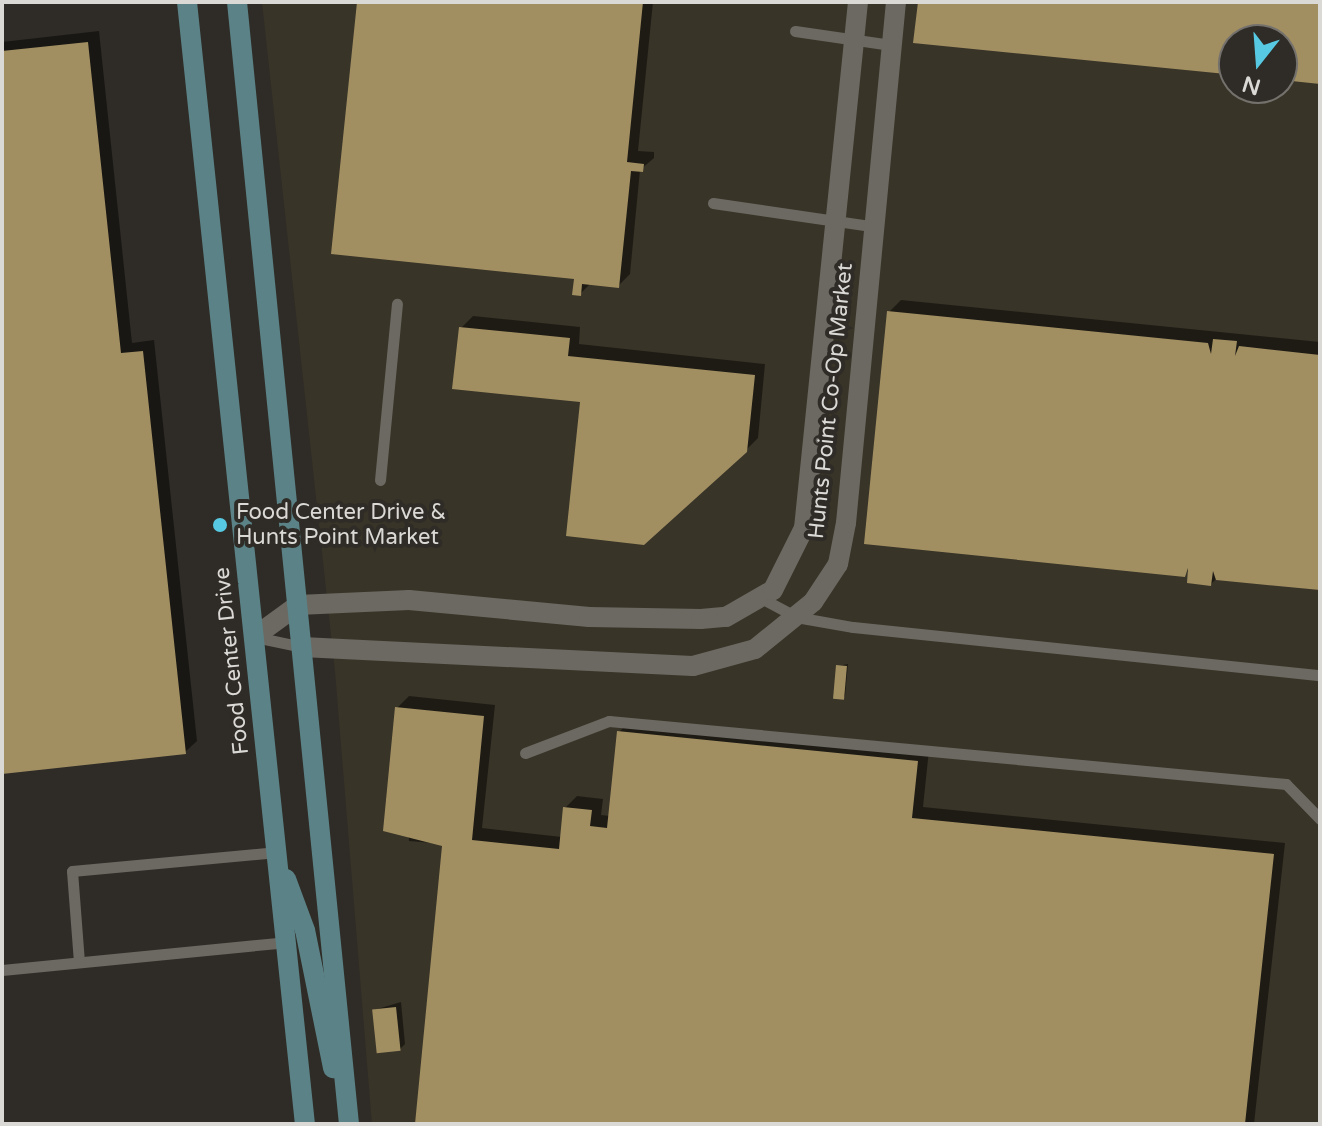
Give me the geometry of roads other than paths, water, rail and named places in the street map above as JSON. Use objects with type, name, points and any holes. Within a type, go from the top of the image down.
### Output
[{"type":"main road","name":"Food Center Drive","points":[[187,2],[305,1124]]},
{"type":"main road","points":[[237,2],[349,1123]]},
{"type":"main road","points":[[277,852],[305,930],[318,1013],[349,1123]]},
{"type":"street","name":"Hunts Point Co-Op Market","points":[[298,605],[409,600],[668,619],[726,617],[761,598],[790,567],[804,528],[858,2]]},
{"type":"street","name":"Hunts Point Co-Op Market","points":[[302,647],[653,668],[735,657],[796,617],[838,564],[846,523],[871,226],[896,2]]},
{"type":"street","points":[[254,637],[298,605]]},
{"type":"lane","points":[[795,31],[891,45]]},
{"type":"lane","points":[[713,203],[871,226]]},
{"type":"lane","points":[[380,480],[397,304]]},
{"type":"lane","points":[[761,598],[796,617],[1320,675]]},
{"type":"lane","points":[[254,637],[302,647]]},
{"type":"lane","points":[[525,753],[609,721],[1286,784],[1320,819]]},
{"type":"lane","points":[[79,962],[72,871],[277,852]]},
{"type":"lane","points":[[2,970],[286,942]]},
{"type":"place","name":"Food Center Drive & Hunts Point Market","points":[[220,525]]}]
